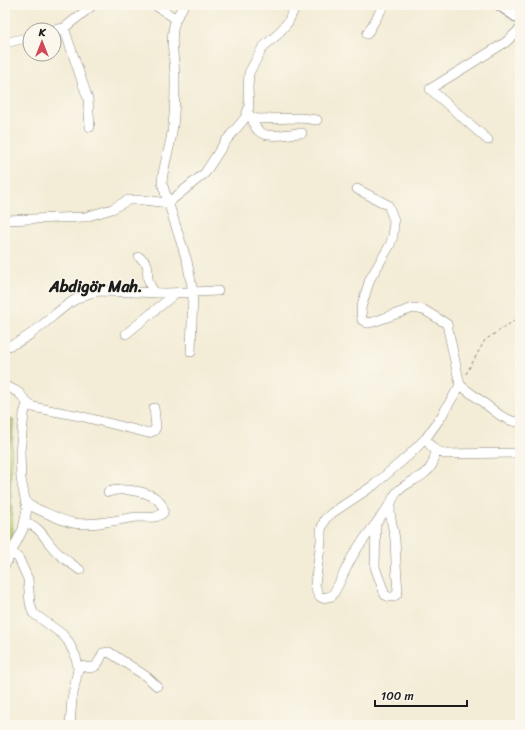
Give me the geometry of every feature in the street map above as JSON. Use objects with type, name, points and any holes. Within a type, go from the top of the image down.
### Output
[{"type":"main road","points":[[501,5],[520,18]]},
{"type":"street","points":[[90,128],[88,99],[64,28],[93,5]]},
{"type":"street","points":[[155,5],[176,19]]},
{"type":"street","points":[[184,5],[176,19],[172,42],[175,80],[173,127],[162,174],[162,183],[186,261],[193,292],[191,352]]},
{"type":"street","points":[[296,5],[288,22],[277,35],[263,47],[250,73],[248,88],[249,115],[257,130],[267,136],[275,137],[293,133],[302,133]]},
{"type":"street","points":[[366,34],[384,5]]},
{"type":"street","points":[[488,140],[430,89],[506,42],[520,29]]},
{"type":"street","points":[[5,43],[22,39]]},
{"type":"street","points":[[249,115],[265,119],[301,118],[317,120]]},
{"type":"street","points":[[5,220],[85,217],[112,209],[128,200],[168,203],[205,173],[225,142],[249,115]]},
{"type":"street","points":[[357,189],[388,205],[394,220],[393,236],[390,245],[370,279],[361,308],[362,320],[368,323],[373,322],[414,308],[424,310],[447,324],[460,385],[501,416],[512,421],[520,422]]},
{"type":"street","points":[[139,257],[146,261],[148,265],[149,282],[156,293]]},
{"type":"street","points":[[5,347],[16,344],[26,338],[68,304],[86,294],[98,292],[176,293],[218,291]]},
{"type":"street","points":[[126,334],[176,293]]},
{"type":"street","points":[[436,450],[433,464],[429,469],[424,474],[404,485],[393,497],[376,524],[354,554],[332,596],[322,598],[318,596],[315,584],[321,541],[321,530],[325,519],[374,485],[409,455],[426,438],[441,417],[460,385]]},
{"type":"street","points":[[5,386],[15,390],[27,404],[33,407],[80,416],[148,434],[154,432],[156,427],[154,408]]},
{"type":"street","points":[[5,564],[25,522],[26,502],[21,479],[20,452],[24,414],[27,404]]},
{"type":"street","points":[[426,438],[428,443],[436,450],[445,454],[483,452],[520,453]]},
{"type":"street","points":[[26,502],[30,506],[61,519],[79,524],[113,522],[131,518],[155,517],[160,516],[163,512],[163,508],[157,498],[148,494],[134,490],[113,490],[108,492]]},
{"type":"street","points":[[376,524],[375,567],[385,595],[388,598],[392,598],[397,594],[398,590],[395,538],[390,511],[391,502]]},
{"type":"street","points":[[25,522],[30,523],[37,528],[55,550],[80,570]]},
{"type":"street","points":[[12,552],[19,559],[28,579],[30,603],[33,613],[62,634],[72,648],[78,664],[71,705],[70,725]]},
{"type":"street","points":[[78,664],[94,668],[103,653],[109,652],[147,677],[157,686]]},
{"type":"path","points":[[460,385],[485,340],[520,317]]},
{"type":"green space","points":[[5,419],[13,420],[10,488],[13,537],[5,550]]},
{"type":"district","name":"Abdigör Mah.","points":[[96,286]]}]
